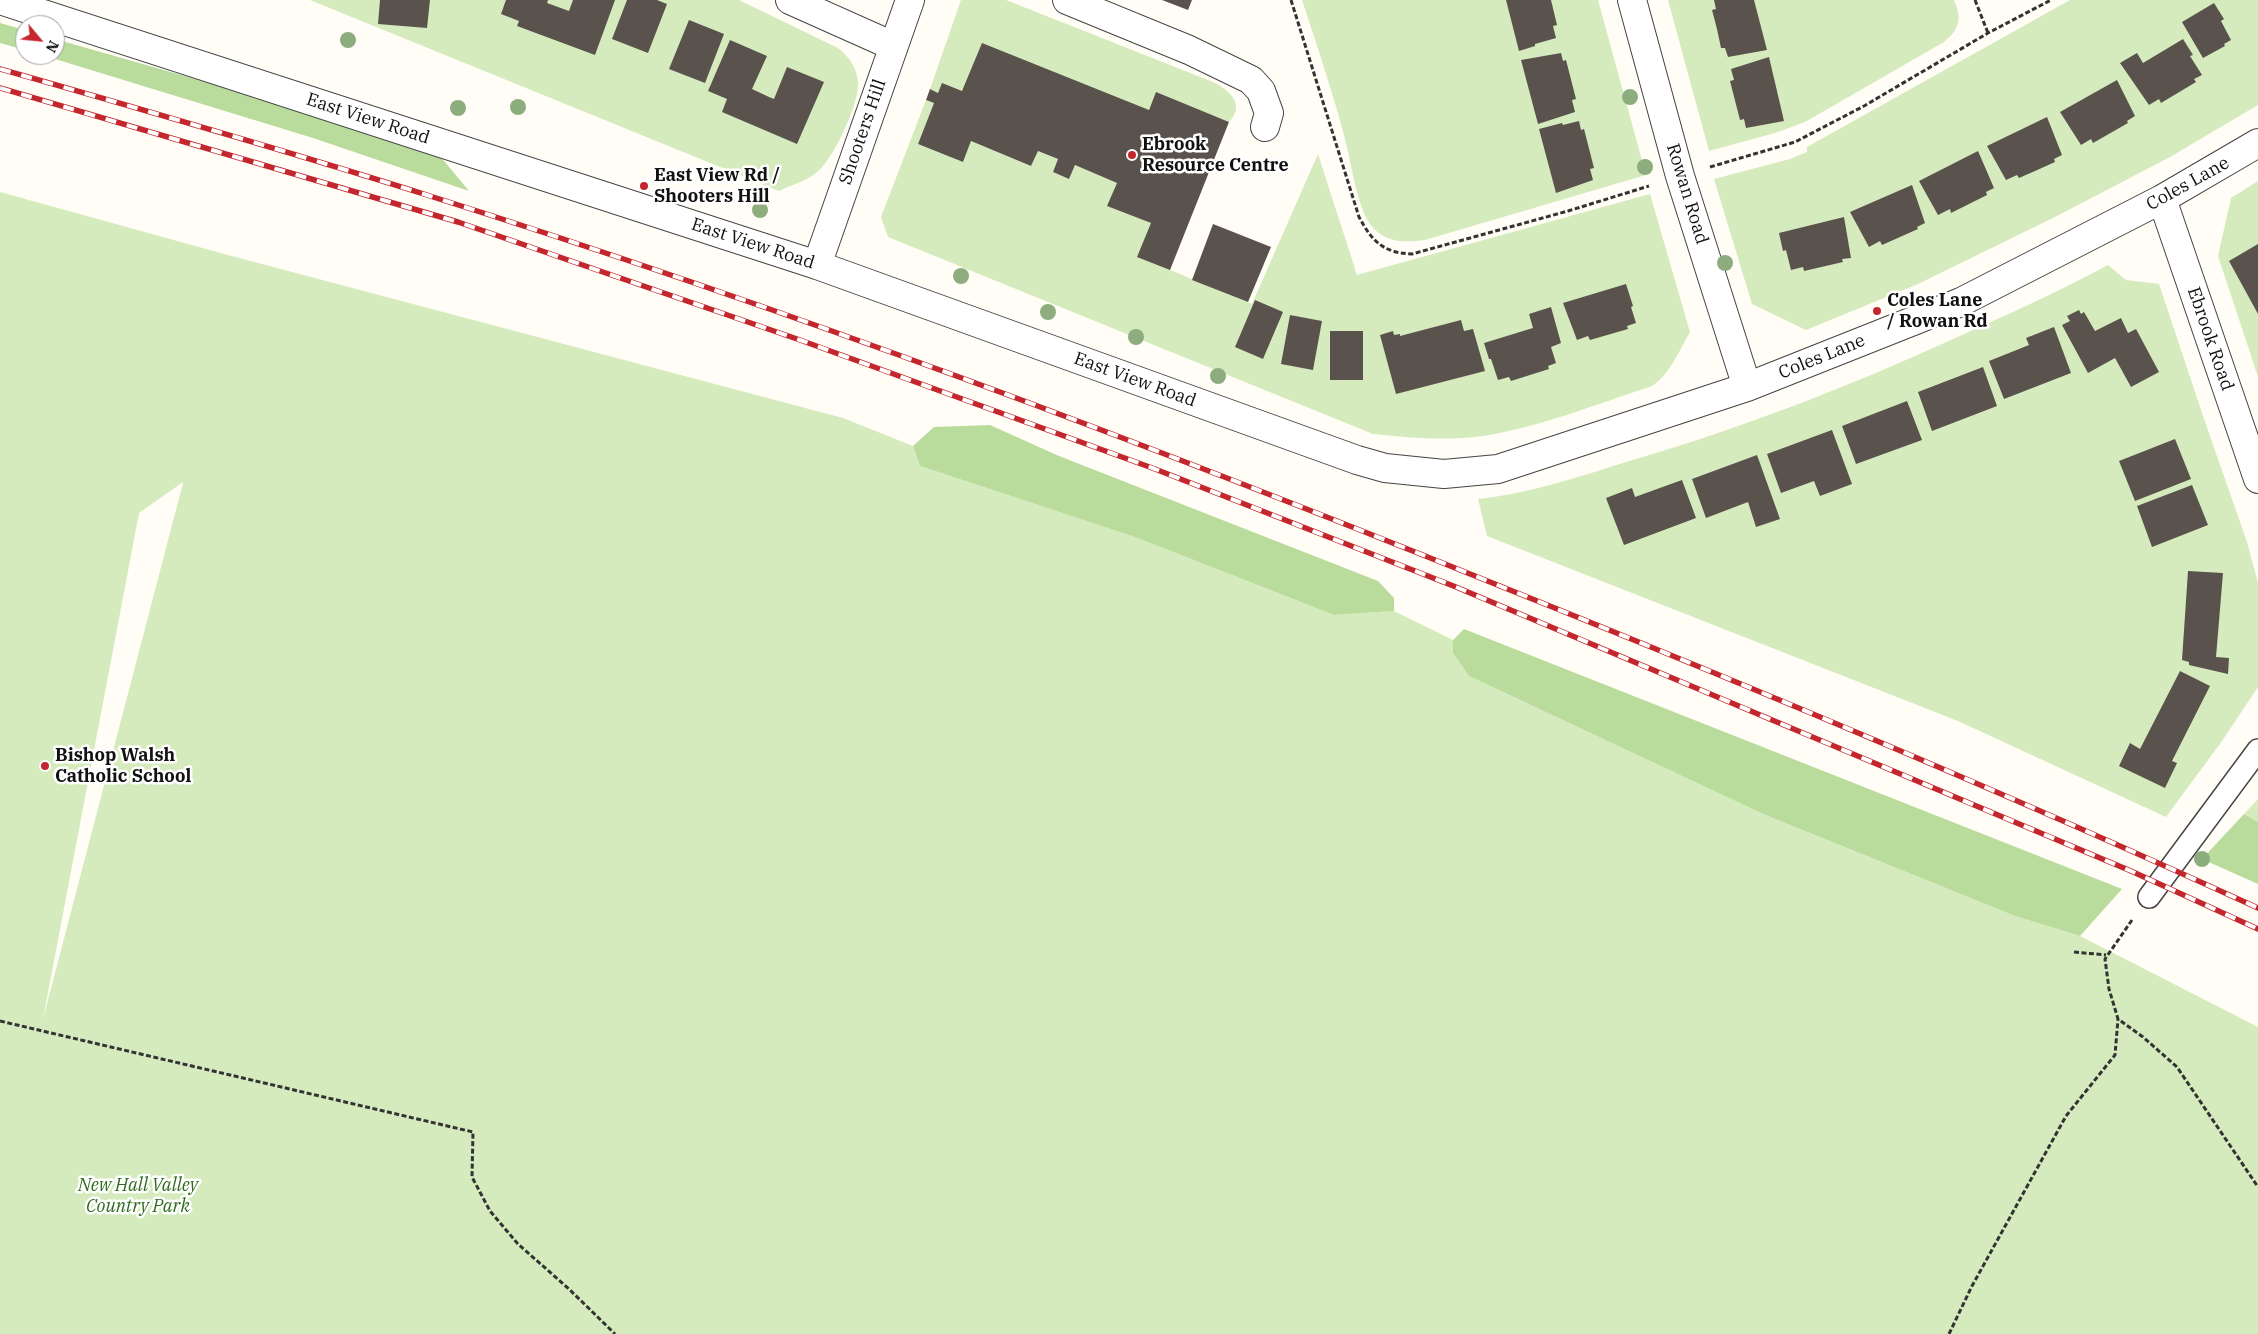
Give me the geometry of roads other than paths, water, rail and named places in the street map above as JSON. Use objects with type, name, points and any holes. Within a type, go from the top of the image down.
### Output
[{"type":"street","name":"East View Road","points":[[0,0],[817,265],[1357,460]]},
{"type":"street","points":[[790,0],[893,46]]},
{"type":"street","name":"Shooters Hill","points":[[817,265],[910,0]]},
{"type":"street","points":[[1067,0],[1189,50],[1251,80],[1261,91],[1269,113],[1265,127]]},
{"type":"street","name":"Rowan Road","points":[[1632,0],[1680,176],[1746,387]]},
{"type":"street","name":"Coles Lane","points":[[1357,460],[1385,468],[1444,474],[1498,469],[1746,387],[1961,302],[2162,199],[2258,143]]},
{"type":"street","name":"Ebrook Road","points":[[2162,199],[2258,479]]},
{"type":"lane","points":[[2149,897],[2258,750]]},
{"type":"railway","points":[[0,69],[162,115],[430,196],[700,285],[969,380],[1235,481],[1596,624],[1881,742],[2258,908]]},
{"type":"railway","points":[[0,88],[458,222],[800,340],[1155,469],[1456,587],[2131,871],[2258,929]]},
{"type":"place","name":"Ebrook Resource Centre","points":[[1132,155]]},
{"type":"place","name":"East View Rd / Shooters Hill","points":[[644,186]]},
{"type":"place","name":"Coles Lane / Rowan Rd","points":[[1877,311]]},
{"type":"place","name":"Bishop Walsh Catholic School","points":[[45,766]]},
{"type":"park label","name":"New Hall Valley Country Park","points":[[138,1196]]}]
